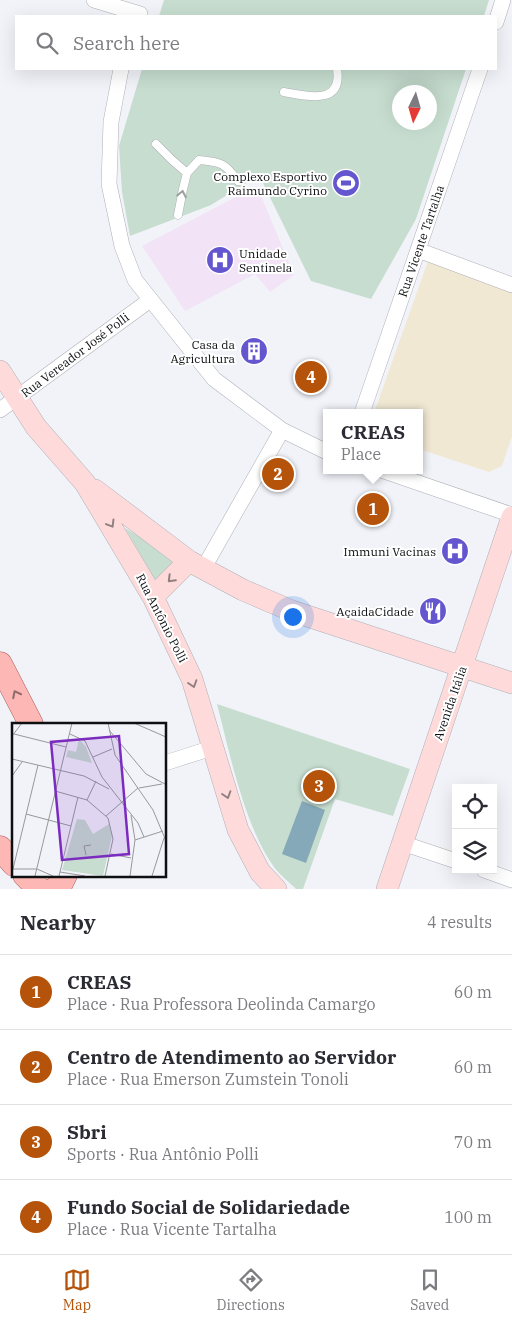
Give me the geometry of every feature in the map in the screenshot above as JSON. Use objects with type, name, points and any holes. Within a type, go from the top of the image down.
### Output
[{"type":"main road","name":"Rua Antônio Polli","points":[[0,371],[36,427],[85,483],[153,597],[192,679],[238,830],[260,872],[276,889]]},
{"type":"main road","points":[[85,483],[196,565],[243,590],[292,611],[512,683]]},
{"type":"main road","name":"Avenida Itália","points":[[386,889],[512,516]]},
{"type":"main road","points":[[153,597],[196,565]]},
{"type":"main road","points":[[0,664],[30,723]]},
{"type":"main road","points":[[0,848],[12,862]]},
{"type":"main road","points":[[26,876],[39,889]]},
{"type":"main road","points":[[55,889],[60,885],[64,876]]},
{"type":"main road","points":[[71,876],[73,889]]},
{"type":"street","points":[[94,0],[141,10]]},
{"type":"street","points":[[497,19],[503,0]]},
{"type":"street","points":[[121,70],[111,122],[109,184],[122,246],[135,280],[214,379],[282,430],[323,450]]},
{"type":"street","name":"Rua Vicente Tartalha","points":[[363,409],[480,70]]},
{"type":"street","points":[[418,250],[512,285]]},
{"type":"street","name":"Rua Vereador José Polli","points":[[0,410],[150,300]]},
{"type":"street","points":[[196,565],[282,430]]},
{"type":"street","points":[[392,474],[512,516]]},
{"type":"street","points":[[166,763],[212,748]]},
{"type":"street","points":[[402,843],[452,860]]},
{"type":"street","points":[[495,874],[512,880]]},
{"type":"lane","points":[[284,92],[314,98],[329,94],[336,86],[337,70]]},
{"type":"lane","points":[[156,144],[187,173]]},
{"type":"lane","points":[[178,215],[187,173],[199,160],[213,161],[227,166],[238,180]]},
{"type":"shaded area","name":"Unidade Sentinela","points":[[257,186],[294,275],[270,292],[255,274],[185,311],[142,246]]},
{"type":"shaded area","points":[[428,261],[512,292],[512,436],[502,466],[489,472],[423,450],[423,409],[375,409]]},
{"type":"green space","points":[[164,0],[489,0],[484,15],[159,15]]},
{"type":"green space","name":"Complexo Esportivo Raimundo Cyrino","points":[[142,70],[466,70],[416,219],[371,299],[311,281],[259,175],[211,205],[130,236],[122,192],[119,146]]},
{"type":"green space","points":[[125,528],[179,560],[157,583]]},
{"type":"green space","points":[[217,704],[410,769],[393,816],[335,799],[303,889],[296,889],[274,867],[254,831],[239,788]]},
{"type":"water","points":[[302,801],[325,810],[306,863],[282,854]]},
{"type":"place","name":"Complexo Esportivo Raimundo Cyrino","points":[[346,183]]},
{"type":"place","name":"Unidade Sentinela","points":[[220,260]]},
{"type":"place","name":"Casa da Agricultura","points":[[254,351]]},
{"type":"place","name":"Fundo Social de Solidariedade","points":[[311,377]]},
{"type":"place","name":"Centro de Atendimento ao Servidor","points":[[278,474]]},
{"type":"place","name":"CREAS","points":[[373,509]]},
{"type":"place","name":"Immuni Vacinas","points":[[455,551]]},
{"type":"place","name":"AçaidaCidade","points":[[433,611]]},
{"type":"place","name":"Sbri","points":[[319,786]]}]
